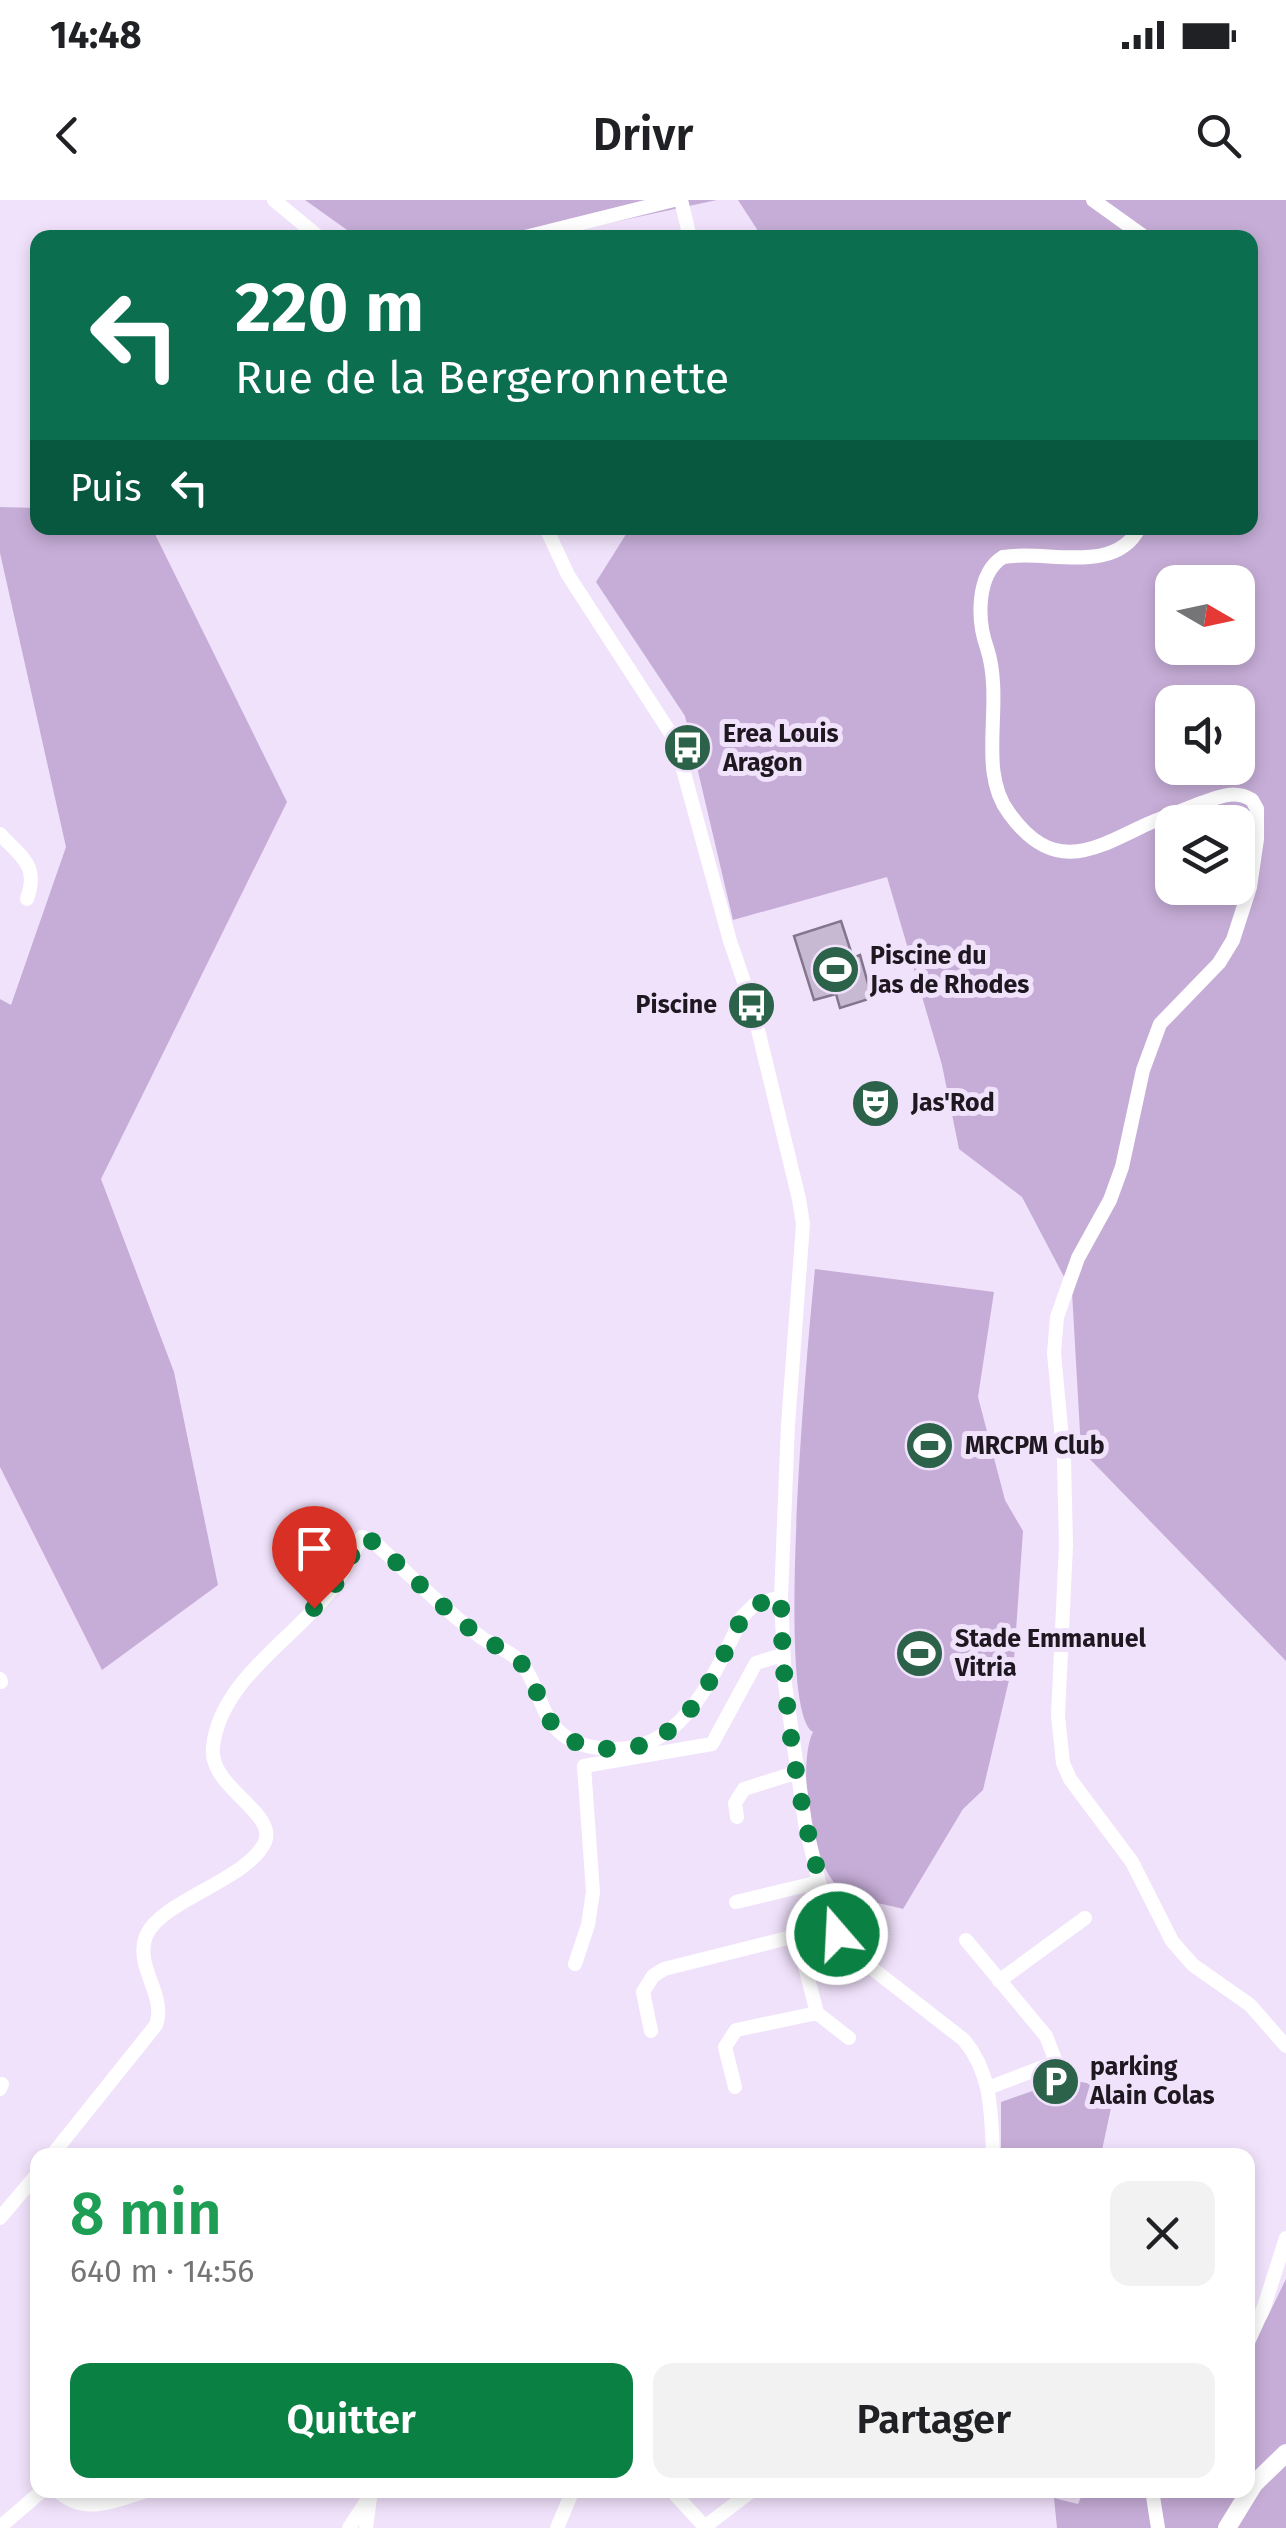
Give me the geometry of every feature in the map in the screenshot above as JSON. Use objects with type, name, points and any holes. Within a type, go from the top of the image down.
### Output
[{"type":"main road","points":[[1255,2483],[1286,2453]]},
{"type":"main road","points":[[1227,2528],[1245,2498]]},
{"type":"main road","points":[[1236,2528],[1248,2498]]},
{"type":"street","points":[[274,200],[310,230]]},
{"type":"street","points":[[554,230],[677,200],[687,230]]},
{"type":"street","points":[[1094,200],[1135,230]]},
{"type":"street","points":[[549,535],[568,575],[674,740],[730,941],[752,1005],[800,1199],[802,1224],[781,1597],[782,1655],[798,1772],[819,1882],[837,1934],[864,1965],[964,2040],[978,2058],[988,2088],[992,2148]]},
{"type":"street","points":[[1136,535],[1119,550],[1064,559],[1004,557],[986,575],[981,614],[996,690],[994,778],[1002,802],[1026,832],[1060,852],[1083,854],[1147,824],[1232,794],[1252,800],[1258,820],[1250,888],[1232,940],[1219,963],[1160,1024],[1143,1070],[1122,1167],[1110,1200],[1066,1285],[1058,1316],[1054,1354],[1064,1460],[1066,1546],[1060,1745],[1070,1779],[1132,1862],[1180,1953],[1250,2005],[1286,2046]]},
{"type":"street","points":[[0,834],[32,870],[34,880],[27,899]]},
{"type":"street","points":[[58,2148],[156,2025],[159,2008],[144,1955],[147,1934],[163,1918],[252,1859],[264,1844],[264,1820],[224,1781],[212,1759],[213,1743],[238,1688],[332,1590],[362,1537],[374,1542],[482,1637],[514,1657],[530,1674],[538,1701],[560,1733],[586,1747],[618,1749],[647,1743],[671,1730],[689,1714],[743,1616],[754,1605],[781,1597]]},
{"type":"street","points":[[575,1964],[588,1925],[593,1892],[584,1766],[712,1744],[756,1664],[782,1655]]},
{"type":"street","points":[[737,1817],[735,1804],[744,1789],[798,1772]]},
{"type":"street","points":[[736,1902],[819,1882]]},
{"type":"street","points":[[999,1981],[1085,1918]]},
{"type":"street","points":[[651,2031],[643,1992],[647,1983],[664,1969],[792,1937],[809,1943],[837,1934]]},
{"type":"street","points":[[966,1940],[1046,2036],[1056,2062],[988,2088]]},
{"type":"street","points":[[809,1943],[802,1955],[817,2013],[849,2038]]},
{"type":"street","points":[[735,2088],[724,2046],[736,2030],[817,2013]]},
{"type":"street","points":[[0,2218],[30,2183]]},
{"type":"street","points":[[1255,2327],[1286,2238]]},
{"type":"street","points":[[0,2527],[34,2498]]},
{"type":"street","points":[[69,2498],[93,2506],[121,2498]]},
{"type":"street","points":[[348,2528],[367,2498]]},
{"type":"street","points":[[366,2528],[369,2498]]},
{"type":"street","points":[[557,2528],[569,2498]]},
{"type":"street","points":[[677,2498],[704,2527],[742,2498]]},
{"type":"street","points":[[1153,2498],[1158,2528]]},
{"type":"shaded area","points":[[305,200],[717,200],[576,230],[347,230]]},
{"type":"shaded area","points":[[738,200],[1286,200],[1286,1661],[1081,1450],[1072,1292],[1022,1197],[959,1149],[942,1065],[887,877],[733,920],[685,716],[596,582],[626,535],[1258,535],[1258,230],[757,230]]},
{"type":"shaded area","points":[[0,507],[30,508],[30,535],[155,535],[287,802],[101,1179],[174,1372],[218,1585],[102,1670],[0,1467],[0,999],[11,1005],[66,847],[0,553]]},
{"type":"shaded area","points":[[815,1269],[994,1292],[978,1397],[1005,1500],[1023,1531],[1014,1659],[983,1790],[963,1809],[903,1909],[843,1891],[822,1861],[810,1815],[806,1767],[813,1732],[801,1708],[794,1592],[801,1436]]},
{"type":"shaded area","points":[[1067,2079],[1115,2089],[1102,2148],[1001,2148],[1001,2102]]},
{"type":"shaded area","points":[[1286,2279],[1286,2528],[1057,2528],[1054,2498],[1078,2504],[1081,2498],[1255,2498],[1255,2314],[1266,2320]]},
{"type":"building","name":"Piscine du Jas de Rhodes","points":[[841,921],[853,958],[860,955],[872,998],[840,1008],[836,994],[814,1000],[794,936]]},
{"type":"place","name":"Erea Louis Aragon","points":[[688,748]]},
{"type":"place","name":"Piscine du Jas de Rhodes","points":[[835,970]]},
{"type":"place","name":"Piscine","points":[[752,1005]]},
{"type":"place","name":"Jas'Rod","points":[[876,1103]]},
{"type":"place","name":"MRCPM Club","points":[[930,1446]]},
{"type":"place","name":"Stade Emmanuel Vitria","points":[[920,1653]]},
{"type":"place","name":"parking Alain Colas","points":[[1055,2081]]},
{"type":"route","points":[[314,1608],[332,1590],[362,1537],[374,1542],[482,1637],[514,1657],[530,1674],[538,1701],[560,1733],[586,1747],[618,1749],[647,1743],[689,1714],[743,1616],[754,1605],[781,1597],[785,1684],[805,1823],[837,1934]]}]
